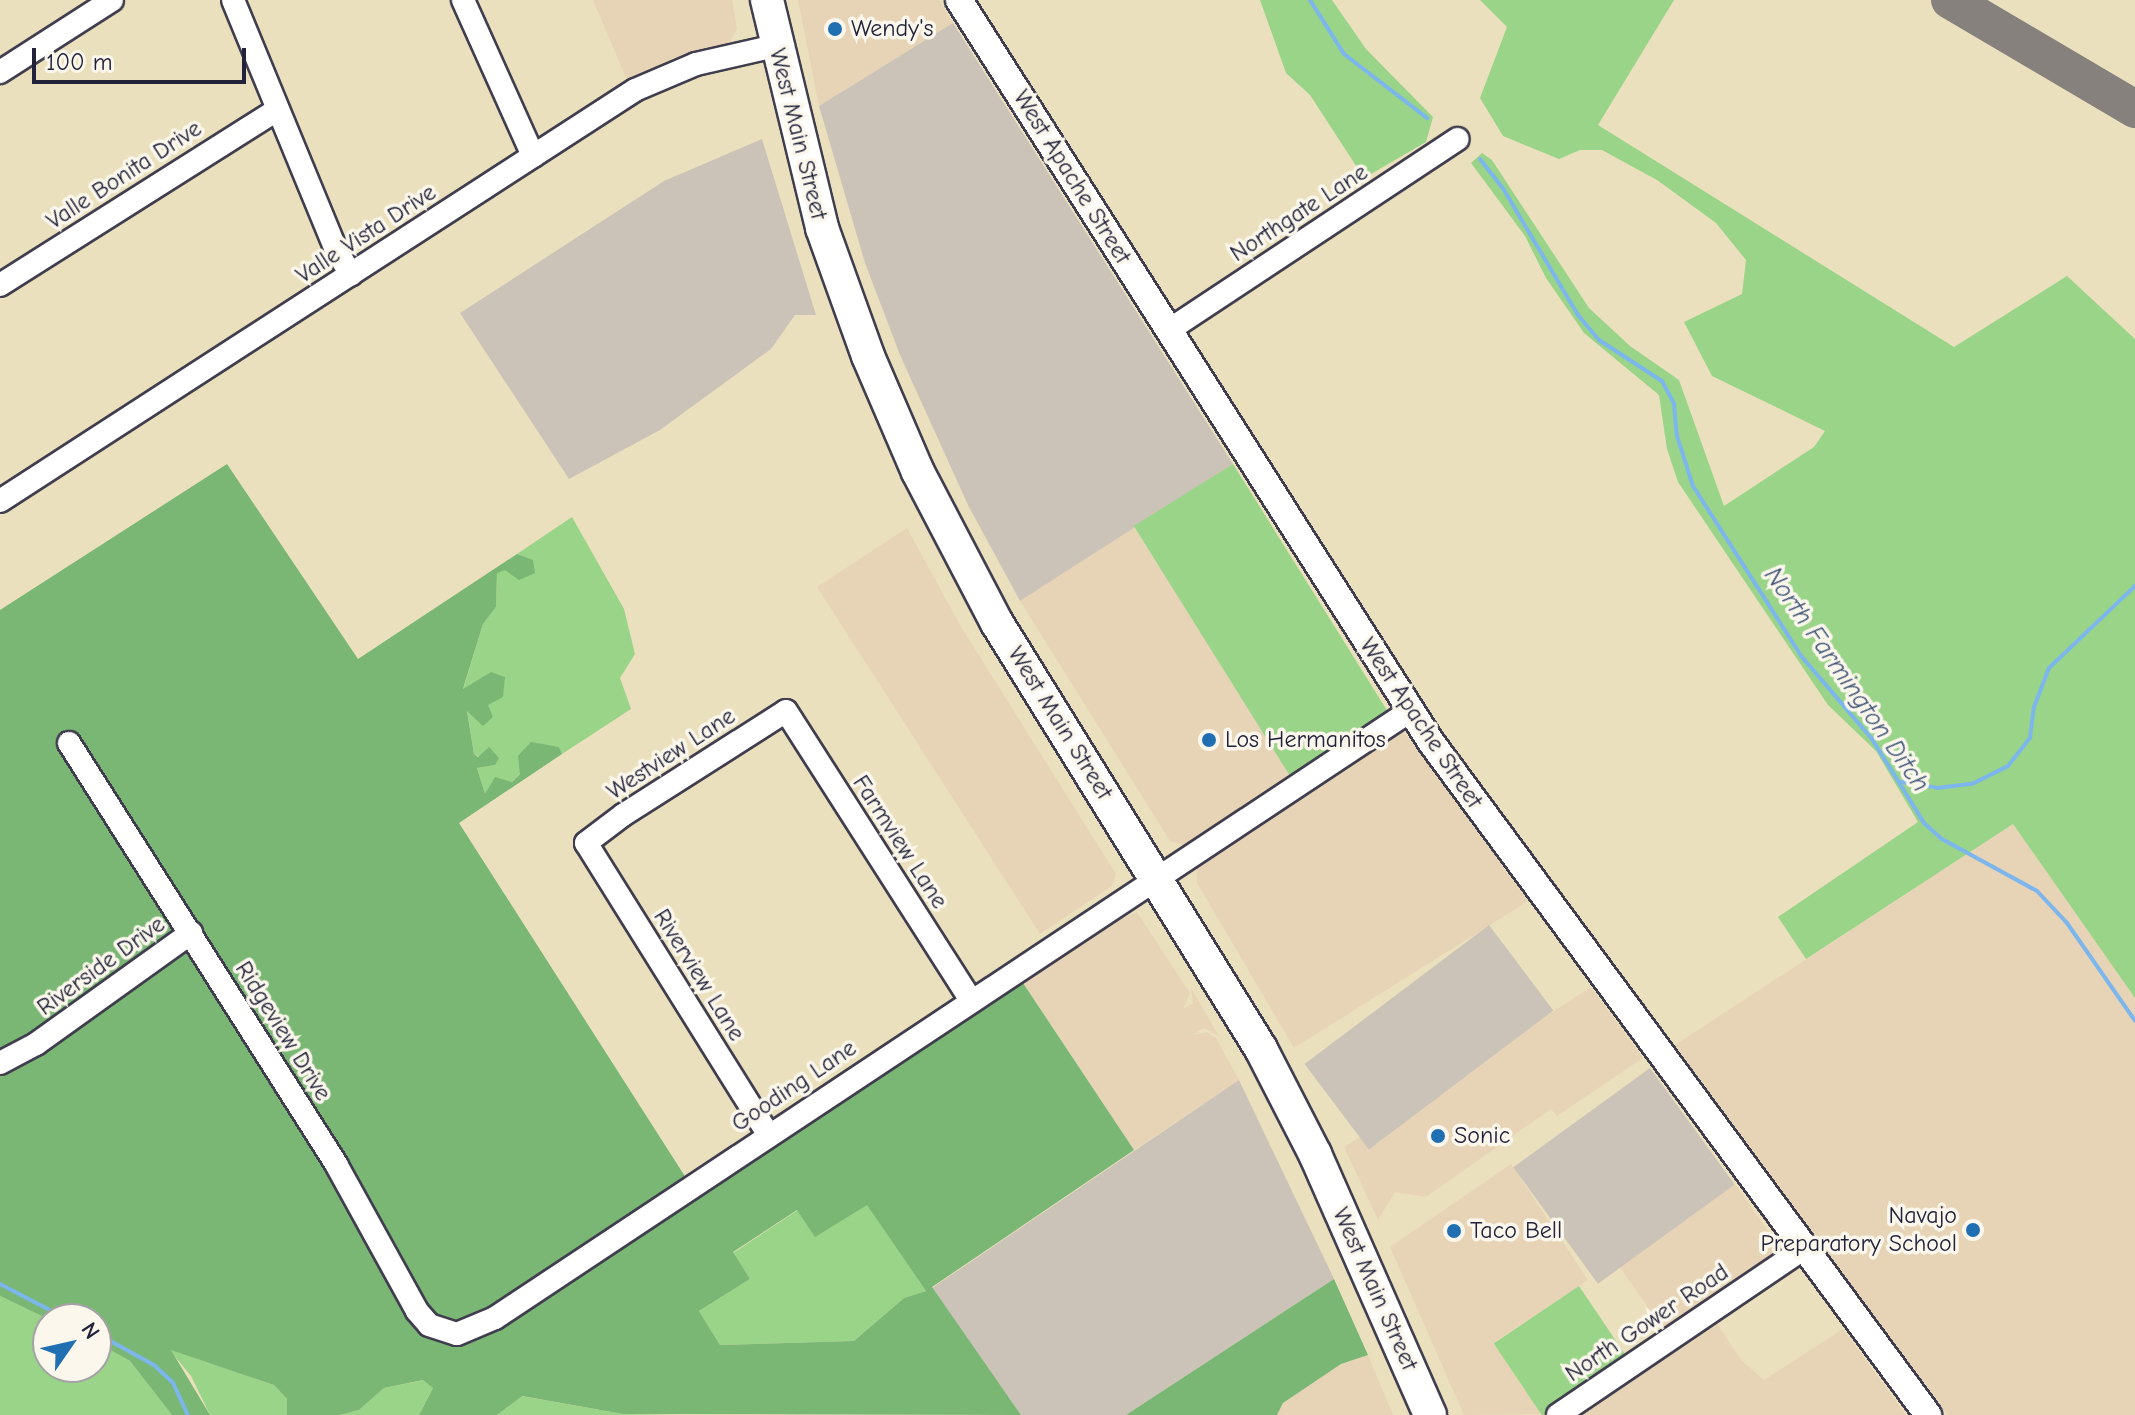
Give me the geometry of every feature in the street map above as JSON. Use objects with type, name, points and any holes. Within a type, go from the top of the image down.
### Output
[{"type":"highway","name":"West Main Street","points":[[767,0],[775,46],[822,228],[868,356],[918,472],[991,612],[1158,877],[1301,1125],[1430,1415]]},
{"type":"main road","name":"West Apache Street","points":[[959,0],[1410,711],[1928,1415]]},
{"type":"street","points":[[0,72],[112,0]]},
{"type":"street","points":[[233,0],[277,110],[351,275]]},
{"type":"street","points":[[463,0],[533,156]]},
{"type":"street","name":"Valle Vista Drive","points":[[0,501],[533,156],[666,75],[775,46]]},
{"type":"street","name":"Valle Bonita Drive","points":[[0,285],[277,110]]},
{"type":"street","name":"Northgate Lane","points":[[1169,330],[1458,139]]},
{"type":"street","name":"Westview Lane","points":[[586,843],[786,711]]},
{"type":"street","name":"Farmview Lane","points":[[786,711],[971,1000]]},
{"type":"street","name":"Gooding Lane","points":[[457,1334],[495,1318],[768,1134],[1410,711]]},
{"type":"street","name":"Ridgeview Drive","points":[[69,743],[336,1164],[417,1311],[429,1325],[457,1334]]},
{"type":"street","name":"Riverview Lane","points":[[586,843],[768,1134]]},
{"type":"street","name":"Riverside Drive","points":[[0,1063],[36,1044],[191,933]]},
{"type":"street","name":"North Gower Road","points":[[1558,1415],[1805,1248]]},
{"type":"shaded area","points":[[593,0],[732,0],[737,29],[728,45],[675,57],[627,80]]},
{"type":"shaded area","points":[[798,0],[939,0],[953,23],[819,106]]},
{"type":"shaded area","points":[[953,23],[1233,464],[1020,601],[968,505],[900,355],[865,263],[819,106]]},
{"type":"shaded area","points":[[762,139],[816,315],[795,315],[771,349],[660,430],[569,479],[460,313],[664,181]]},
{"type":"shaded area","points":[[1134,527],[1295,779],[1188,846],[1170,841],[1020,601]]},
{"type":"shaded area","points":[[907,528],[960,625],[1116,874],[1112,886],[1040,934],[817,587]]},
{"type":"shaded area","points":[[1401,728],[1528,901],[1294,1048],[1197,883],[1196,867]]},
{"type":"shaded area","name":"Navajo Preparatory School","points":[[2013,824],[2135,998],[2135,1415],[1948,1415],[1675,1045]]},
{"type":"shaded area","points":[[1137,912],[1190,993],[1183,1009],[1193,1003],[1191,988],[1219,1036],[1204,1028],[1193,1035],[1207,1032],[1216,1038],[1239,1080],[1134,1150],[1021,980],[1109,924]]},
{"type":"shaded area","points":[[1489,925],[1553,1010],[1369,1149],[1305,1064]]},
{"type":"shaded area","points":[[1591,987],[1643,1058],[1557,1116],[1551,1109],[1426,1197],[1395,1192],[1378,1220],[1344,1147]]},
{"type":"shaded area","points":[[1650,1068],[1735,1184],[1598,1284],[1513,1167]]},
{"type":"shaded area","points":[[1239,1080],[1334,1279],[1126,1415],[1021,1415],[932,1288]]},
{"type":"shaded area","points":[[1511,1164],[1588,1280],[1493,1343],[1541,1414],[1464,1415],[1390,1247]]},
{"type":"shaded area","points":[[1735,1184],[1783,1252],[1666,1333],[1619,1265]]},
{"type":"shaded area","points":[[1714,1319],[1741,1360],[1764,1380],[1843,1329],[1906,1415],[1570,1415]]},
{"type":"shaded area","points":[[1368,1355],[1393,1415],[1277,1415],[1283,1403],[1341,1364]]},
{"type":"green space","points":[[1260,0],[1332,0],[1366,49],[1433,117],[1426,142],[1364,178],[1310,95],[1286,73]]},
{"type":"green space","points":[[1480,0],[1674,0],[1598,125],[1954,347],[2067,276],[2135,339],[2135,998],[2013,824],[1806,959],[1778,917],[1918,822],[1876,751],[1828,705],[1678,482],[1667,449],[1659,395],[1584,333],[1546,278],[1525,236],[1471,163],[1482,153],[1492,160],[1589,308],[1630,346],[1679,380],[1724,506],[1814,447],[1825,431],[1712,376],[1684,322],[1742,294],[1746,260],[1716,223],[1657,180],[1602,150],[1580,150],[1559,159],[1503,136],[1480,98],[1507,27]]},
{"type":"green space","points":[[227,464],[358,659],[517,554],[533,560],[535,573],[519,580],[505,570],[497,573],[496,607],[483,624],[463,689],[491,672],[505,677],[503,697],[488,705],[493,717],[483,726],[467,711],[474,754],[478,757],[489,747],[499,758],[495,765],[477,768],[485,794],[495,777],[512,782],[520,774],[518,756],[531,742],[559,747],[562,754],[459,823],[695,1192],[1021,980],[1134,1150],[932,1287],[1021,1415],[623,1414],[522,1396],[497,1415],[419,1415],[433,1388],[423,1380],[384,1388],[359,1410],[340,1415],[287,1415],[287,1399],[274,1385],[171,1350],[210,1415],[172,1415],[130,1361],[112,1351],[112,1303],[32,1303],[32,1311],[0,1296],[0,610]],"holes":[[[867,1205],[926,1291],[904,1298],[854,1341],[720,1345],[699,1311],[750,1279],[733,1252],[797,1210],[815,1237]]]},
{"type":"green space","points":[[1233,464],[1389,713],[1290,775],[1134,526]]},
{"type":"green space","points":[[572,517],[624,609],[635,654],[620,678],[631,709],[562,754],[559,747],[546,746],[512,782],[505,781],[485,795],[477,768],[495,765],[474,754],[467,710],[483,725],[493,717],[487,706],[491,672],[463,690],[483,624],[496,607],[497,572],[532,560],[517,554]]},
{"type":"green space","points":[[867,1204],[926,1291],[904,1298],[854,1341],[720,1345],[699,1311],[750,1279],[733,1253],[798,1210]]},
{"type":"green space","points":[[1334,1279],[1368,1355],[1341,1364],[1283,1403],[1277,1415],[1126,1415]]},
{"type":"green space","points":[[1579,1286],[1628,1358],[1542,1415],[1494,1344]]},
{"type":"green space","points":[[0,1296],[32,1311],[32,1383],[112,1383],[112,1351],[130,1361],[172,1415],[0,1415]]},
{"type":"green space","points":[[169,1349],[274,1385],[287,1399],[287,1415],[210,1415],[191,1376]]},
{"type":"green space","points":[[424,1380],[433,1388],[419,1415],[340,1415],[359,1410],[384,1388]]},
{"type":"green space","points":[[521,1396],[623,1414],[680,1415],[497,1415]]},
{"type":"waterway","name":"North Farmington Ditch","points":[[1310,0],[1344,54],[1427,118]]},
{"type":"waterway","name":"North Farmington Ditch","points":[[1480,159],[1504,190],[1578,315],[1599,340],[1662,381],[1674,404],[1677,436],[1693,486],[1802,657],[1872,739],[1924,823],[1942,839],[2037,891],[2067,923],[2135,1021]]},
{"type":"waterway","points":[[1901,782],[1937,788],[1972,784],[2008,766],[2030,738],[2034,707],[2049,668],[2135,586]]},
{"type":"waterway","points":[[0,1284],[36,1303]]},
{"type":"waterway","points":[[112,1342],[154,1365],[173,1383],[188,1415]]},
{"type":"taxiway","points":[[1950,0],[2135,109]]},
{"type":"place","name":"Wendy's","points":[[835,29]]},
{"type":"place","name":"Los Hermanitos","points":[[1209,740]]},
{"type":"place","name":"Sonic","points":[[1438,1136]]},
{"type":"place","name":"Navajo Preparatory School","points":[[1973,1230]]},
{"type":"place","name":"Taco Bell","points":[[1454,1231]]}]
